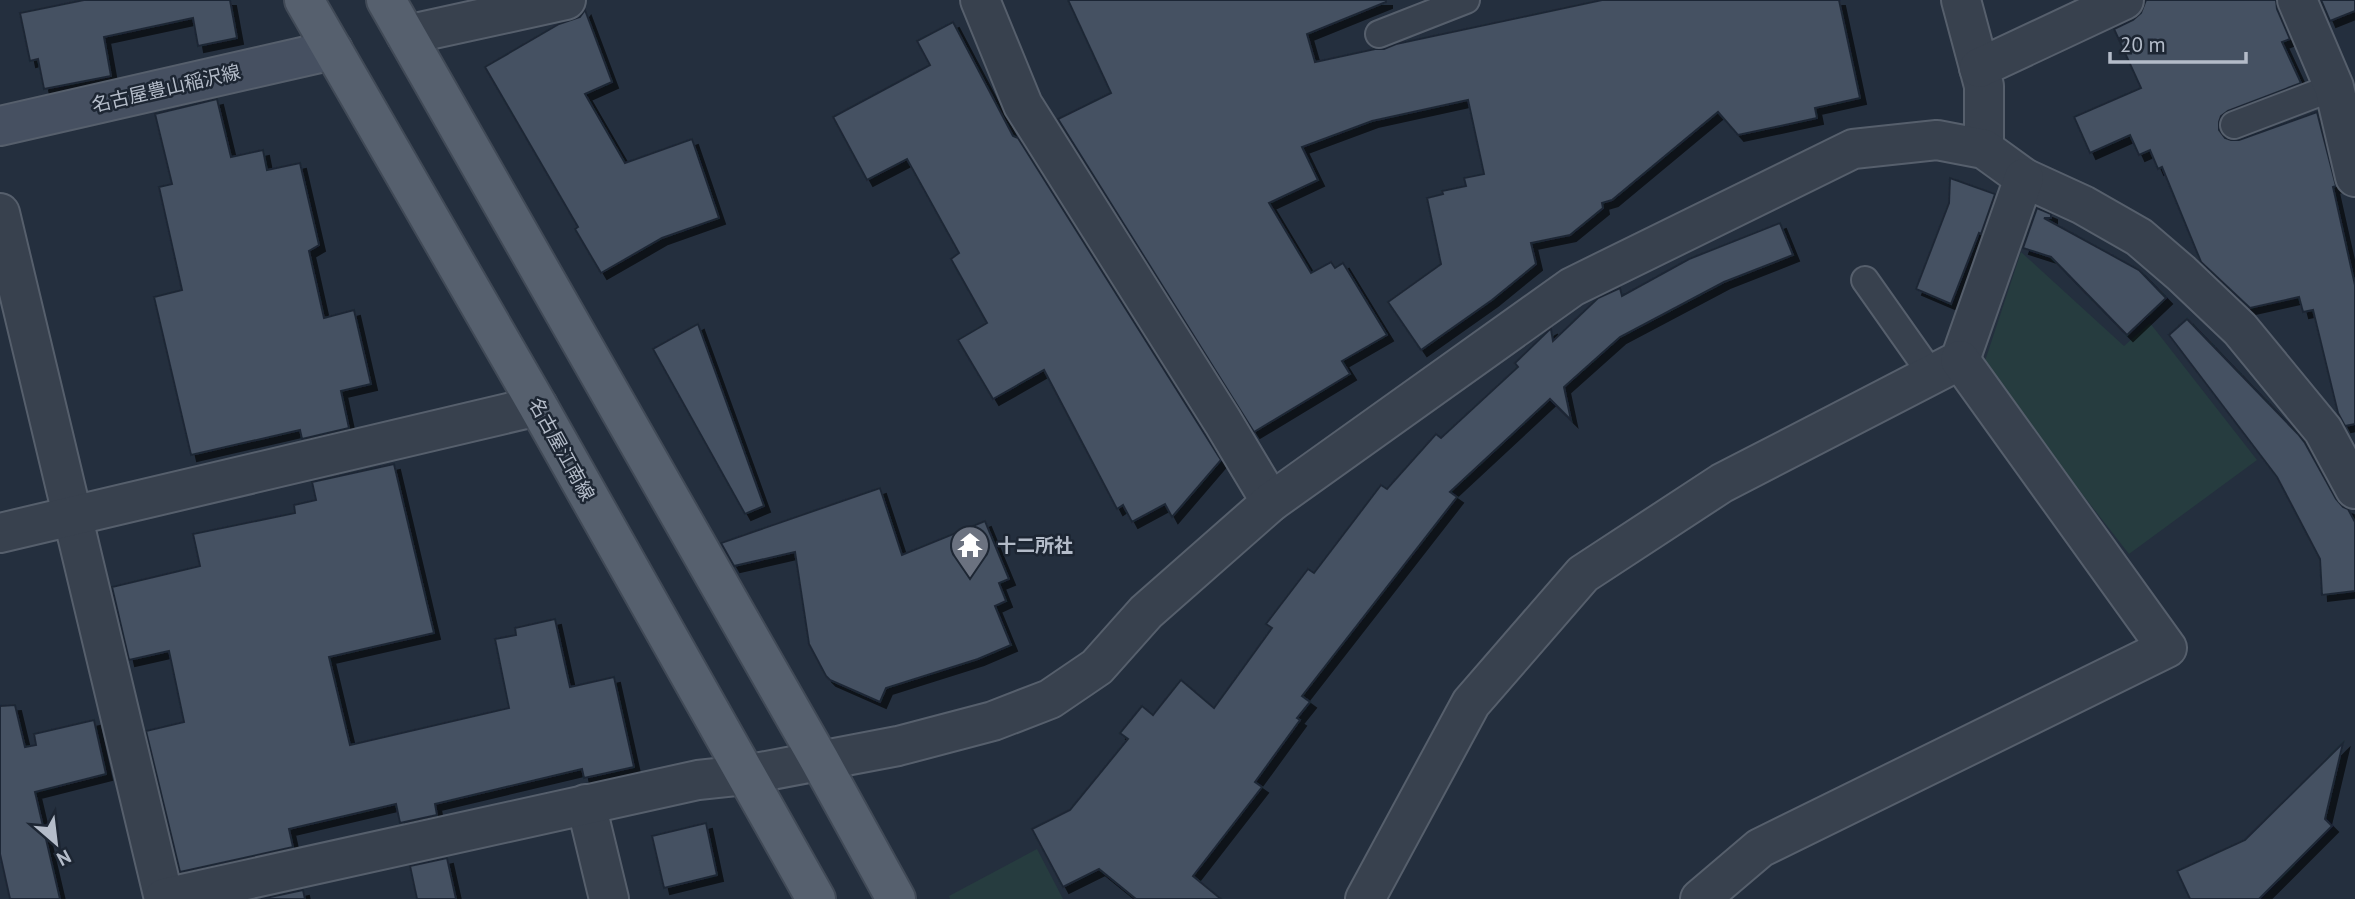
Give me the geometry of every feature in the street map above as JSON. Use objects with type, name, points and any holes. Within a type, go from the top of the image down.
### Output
[{"type":"main road","name":"名古屋江南線","points":[[304,0],[538,406],[816,899]]},
{"type":"main road","points":[[386,0],[896,899]]},
{"type":"main road","name":"名古屋豊山稲沢線","points":[[0,126],[333,50]]},
{"type":"street","points":[[406,35],[566,0]]},
{"type":"street","points":[[980,0],[1023,105],[1271,502]]},
{"type":"street","points":[[1961,0],[1984,86],[1984,149]]},
{"type":"street","points":[[1979,68],[2124,0]]},
{"type":"street","points":[[2297,0],[2344,84],[2355,177]]},
{"type":"street","points":[[0,213],[73,516],[156,897],[698,780],[745,775],[898,746],[993,721],[1050,699],[1097,667],[1146,612],[1271,502],[1572,287],[1853,149],[1937,140],[1984,149],[2024,178],[2083,205],[2139,237],[2240,328],[2339,435],[2355,489]]},
{"type":"street","points":[[1365,899],[1471,703],[1583,573],[1723,483],[1946,367],[2024,178]]},
{"type":"street","points":[[1700,899],[1760,848],[2167,648],[1946,367]]},
{"type":"street","points":[[0,533],[538,406]]},
{"type":"street","points":[[586,804],[609,899]]},
{"type":"lane","points":[[1379,34],[1466,0]]},
{"type":"lane","points":[[2234,125],[2344,84]]},
{"type":"lane","points":[[1865,280],[1946,367]]},
{"type":"green space","points":[[2021,252],[2124,346],[2150,323],[2257,460],[2129,554],[1989,375],[1985,361]]},
{"type":"green space","points":[[1037,849],[1063,899],[950,899],[949,896]]},
{"type":"building","points":[[84,0],[230,0],[237,38],[198,46],[193,18],[104,37],[111,76],[44,89],[38,59],[30,61],[20,13]]},
{"type":"building","points":[[1068,0],[1386,0],[1307,34],[1315,62],[1602,0],[1839,0],[1860,98],[1815,108],[1817,118],[1738,135],[1718,112],[1612,200],[1602,203],[1603,208],[1570,235],[1531,243],[1536,264],[1492,300],[1421,350],[1388,302],[1441,264],[1427,198],[1443,194],[1442,191],[1466,186],[1464,178],[1484,174],[1468,100],[1372,121],[1302,147],[1318,180],[1269,203],[1311,273],[1331,262],[1335,268],[1343,263],[1387,335],[1342,361],[1350,374],[1254,432],[1058,119],[1111,93]]},
{"type":"building","points":[[2146,0],[2276,0],[2290,39],[2282,42],[2301,83],[2228,111],[2221,116],[2219,130],[2225,138],[2239,140],[2317,112],[2336,186],[2333,187],[2355,285],[2355,424],[2345,426],[2338,413],[2313,310],[2303,312],[2299,297],[2250,308],[2201,262],[2162,167],[2158,169],[2150,150],[2139,155],[2130,135],[2090,153],[2074,117],[2141,88],[2114,29],[2141,13]]},
{"type":"building","points":[[2321,0],[2355,0],[2355,11],[2330,21]]},
{"type":"building","points":[[585,10],[612,82],[585,94],[625,163],[692,139],[719,218],[662,238],[601,273],[575,229],[578,227],[485,67],[559,24],[580,17]]},
{"type":"building","points":[[953,22],[1013,136],[1018,138],[1221,460],[1172,517],[1165,504],[1132,522],[1123,505],[1117,509],[1044,370],[993,399],[958,340],[987,323],[951,259],[959,253],[907,159],[867,180],[833,117],[930,65],[917,41]]},
{"type":"building","points":[[217,99],[231,157],[263,150],[267,170],[300,163],[319,245],[309,251],[324,318],[354,310],[371,384],[341,391],[349,428],[302,439],[300,430],[191,455],[154,297],[182,290],[159,187],[172,184],[155,114]]},
{"type":"building","points":[[1950,178],[1995,194],[1951,304],[1916,289],[1949,203]]},
{"type":"building","points":[[2037,208],[2051,214],[2051,218],[2044,218],[2139,270],[2166,298],[2127,335],[2051,257],[2023,248]]},
{"type":"building","points":[[1780,223],[1793,255],[1724,282],[1620,337],[1564,387],[1571,420],[1550,399],[1450,492],[1457,497],[1302,696],[1310,702],[1255,782],[1262,787],[1193,876],[1221,899],[1136,899],[1099,869],[1063,887],[1032,829],[1070,810],[1128,739],[1120,733],[1142,706],[1153,715],[1181,680],[1214,708],[1272,628],[1266,624],[1308,569],[1314,573],[1381,485],[1387,489],[1436,434],[1441,438],[1518,367],[1515,363],[1549,330],[1551,329],[1553,341],[1598,298],[1620,288],[1622,296],[1689,259]]},
{"type":"building","points":[[2187,319],[2298,434],[2336,499],[2348,509],[2355,522],[2355,591],[2322,595],[2320,559],[2277,477],[2169,335]]},
{"type":"building","points":[[698,324],[764,506],[745,514],[653,349]]},
{"type":"building","points":[[394,464],[434,633],[329,657],[350,745],[509,708],[495,639],[516,635],[515,628],[555,619],[570,687],[614,677],[634,767],[584,778],[582,769],[435,804],[437,815],[400,823],[396,804],[289,829],[293,847],[180,872],[146,731],[184,722],[169,651],[129,660],[112,587],[200,566],[193,534],[295,513],[294,505],[316,500],[312,482]]},
{"type":"building","points":[[880,488],[902,555],[985,521],[1009,579],[999,583],[1006,601],[995,606],[1011,645],[978,659],[886,688],[880,702],[826,676],[809,644],[795,552],[734,566],[721,543]]},
{"type":"building","points":[[15,705],[25,747],[36,745],[34,734],[94,720],[106,774],[35,792],[60,899],[10,899],[0,854],[0,706]]},
{"type":"building","points":[[2343,743],[2325,819],[2332,826],[2259,899],[2190,899],[2177,871],[2245,840]]},
{"type":"building","points":[[706,823],[717,875],[664,888],[652,836]]},
{"type":"building","points":[[447,858],[456,899],[417,899],[410,866]]},
{"type":"building","points":[[303,890],[305,899],[261,899]]},
{"type":"place","name":"十二所社","points":[[970,579]]}]
